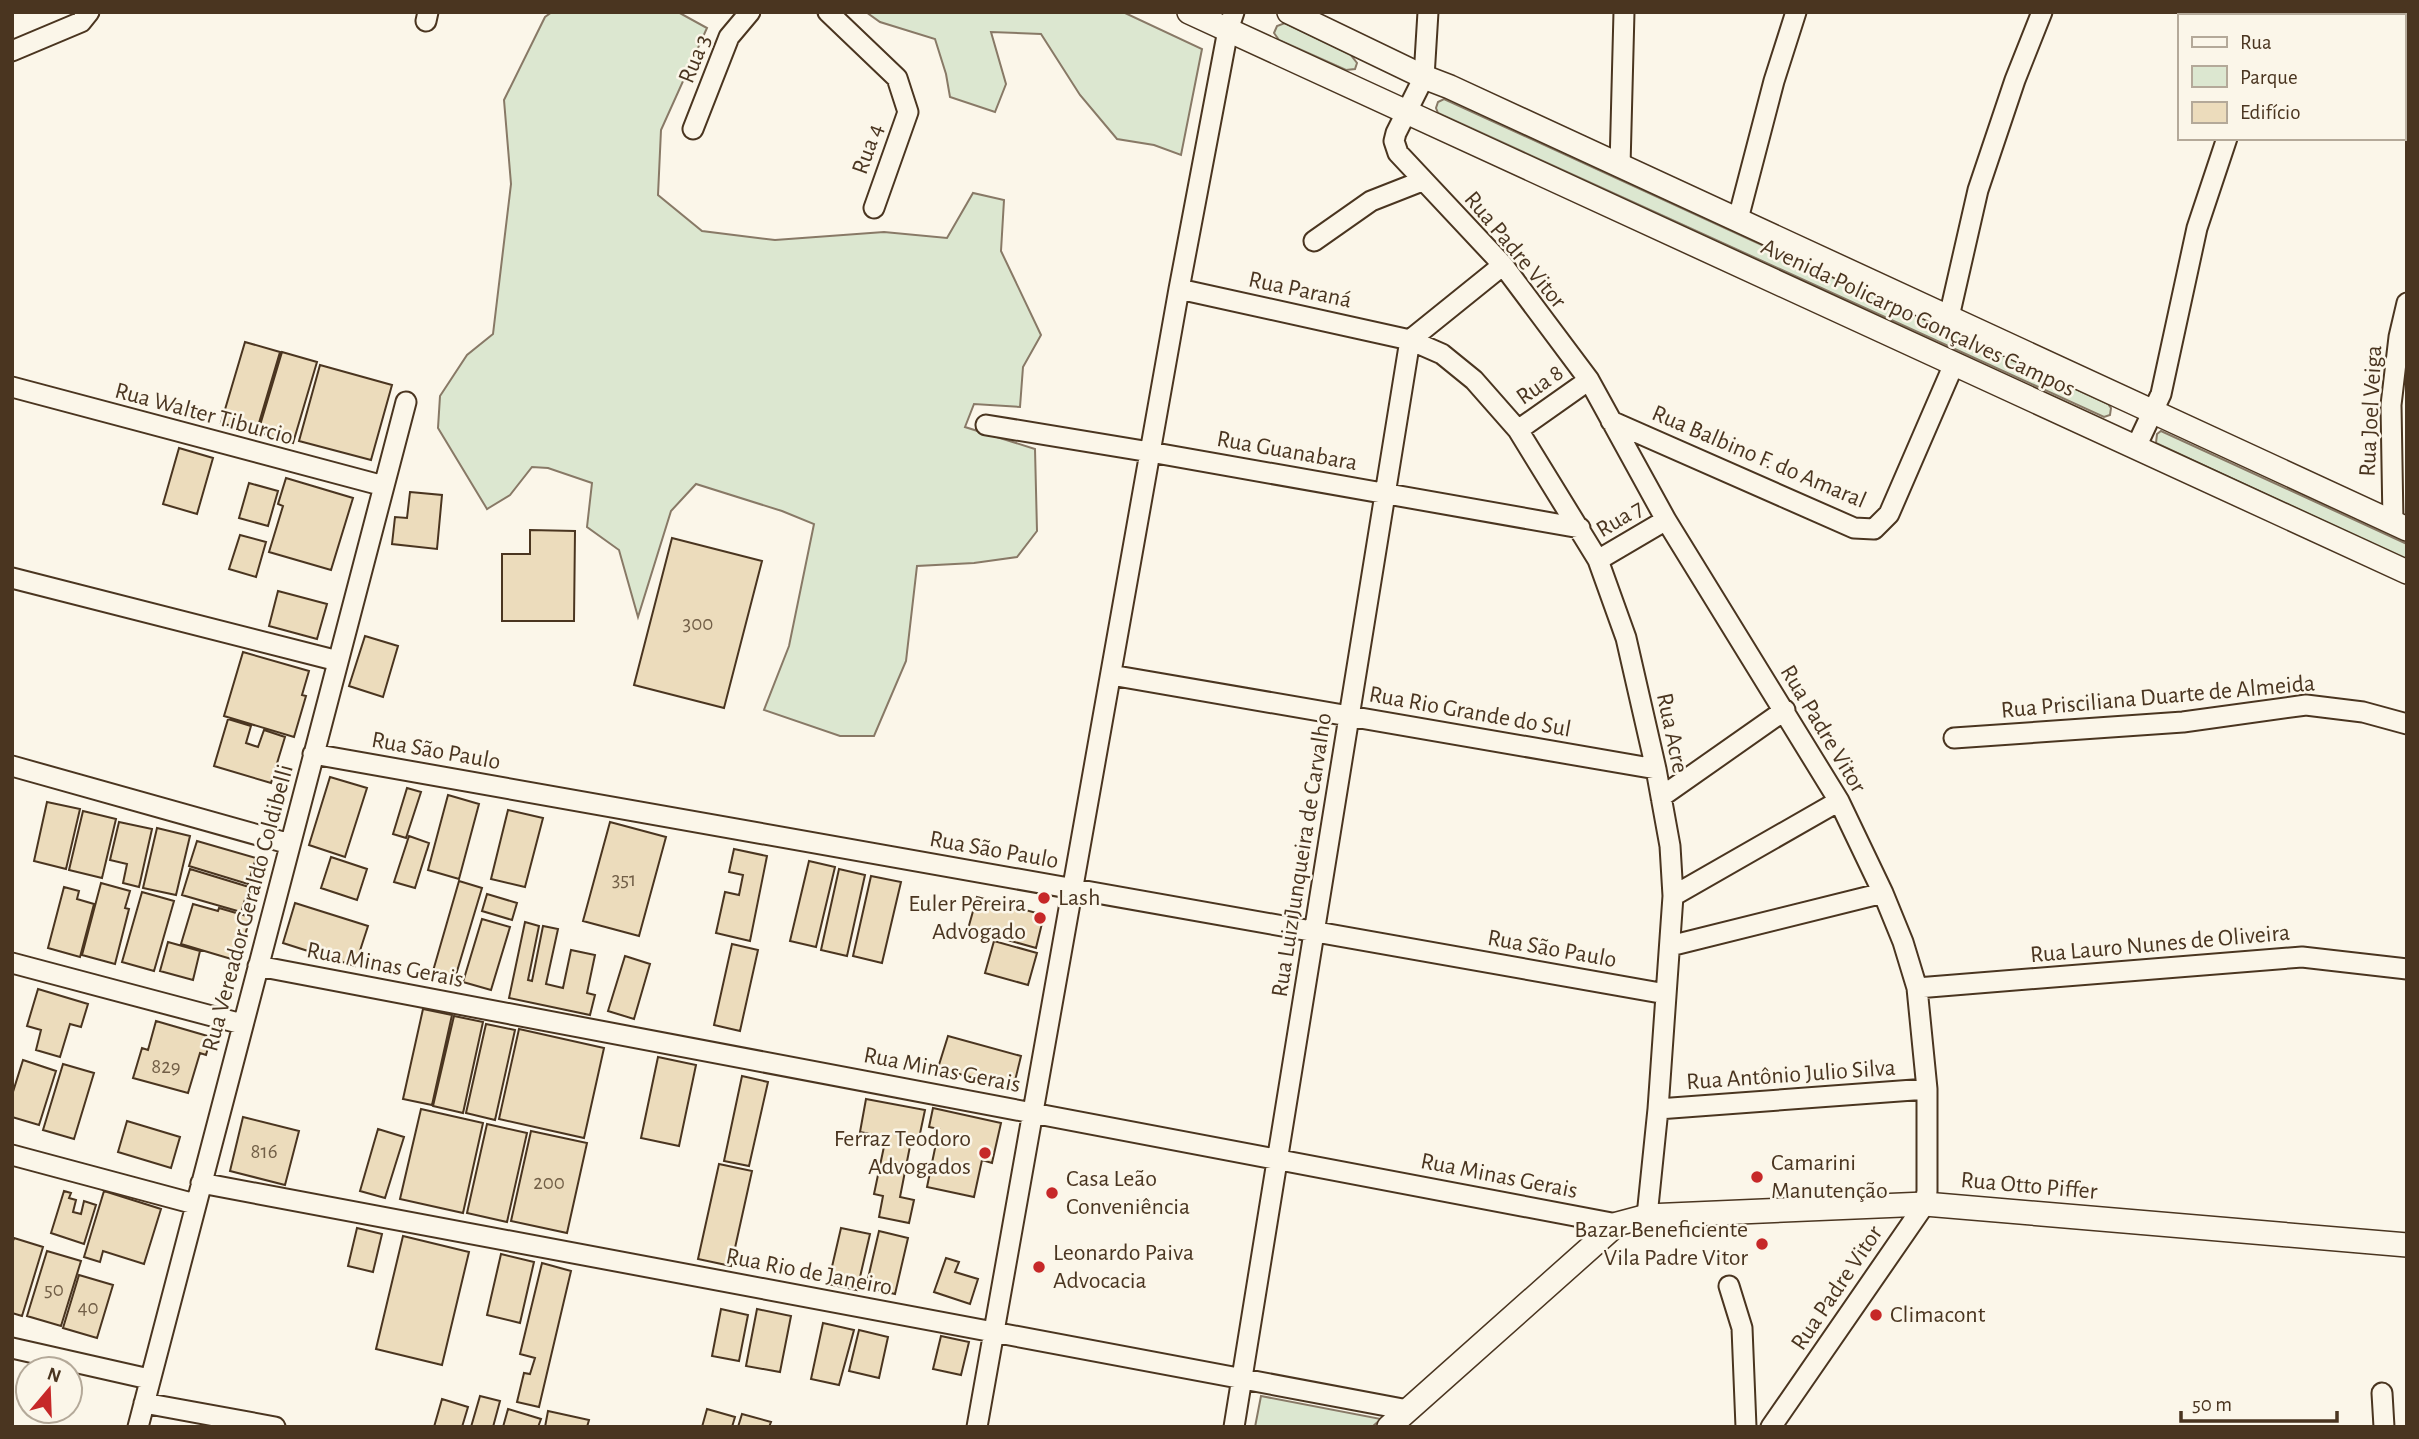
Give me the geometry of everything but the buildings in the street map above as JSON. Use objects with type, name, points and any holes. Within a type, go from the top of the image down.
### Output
[{"type":"street","points":[[12,51],[81,22],[89,12]]},
{"type":"street","name":"Rua 3","points":[[693,129],[729,37],[750,12]]},
{"type":"street","name":"Rua 4","points":[[828,12],[897,78],[908,112],[874,208]]},
{"type":"street","name":"Avenida Policarpo Gonçalves Campos","points":[[1189,12],[1231,21],[1406,113],[2407,572]]},
{"type":"street","name":"Avenida Policarpo Gonçalves Campos","points":[[1289,12],[1424,77],[2400,525]]},
{"type":"street","points":[[1406,113],[1424,77],[1428,12]]},
{"type":"street","points":[[1620,166],[1624,12]]},
{"type":"street","points":[[1738,219],[1774,81],[1796,12]]},
{"type":"street","points":[[1949,317],[1978,190],[2015,80],[2042,12]]},
{"type":"street","points":[[977,1427],[1179,289],[1231,21]]},
{"type":"street","name":"Rua Padre Vitor","points":[[1406,113],[1394,141],[1398,153],[1503,265],[1589,380],[1666,520],[1839,801],[1883,893],[1903,942],[1917,988],[1927,1089],[1925,1204],[1771,1427]]},
{"type":"street","points":[[2136,447],[2161,394],[2197,228],[2226,140]]},
{"type":"street","points":[[1314,241],[1371,201],[1422,181]]},
{"type":"street","points":[[1410,340],[1503,265]]},
{"type":"street","name":"Rua Paraná","points":[[1179,289],[1410,340]]},
{"type":"street","name":"Rua Joel Veiga","points":[[2400,525],[2391,405],[2399,337],[2407,303]]},
{"type":"street","name":"Rua Acre","points":[[1410,340],[1442,354],[1474,380],[1518,430],[1598,560],[1626,638],[1656,769],[1670,846],[1673,896],[1658,1109],[1647,1216]]},
{"type":"street","name":"Rua Luiz Junqueira de Carvalho","points":[[1234,1427],[1410,340]]},
{"type":"street","name":"Rua Balbino F. do Amaral","points":[[1611,421],[1854,528],[1874,529],[1889,514],[1954,364]]},
{"type":"street","name":"Rua 8","points":[[1518,430],[1589,380]]},
{"type":"street","name":"Rua Walter Tiburcio","points":[[12,387],[384,486]]},
{"type":"street","name":"Rua Vereador Geraldo Coldibelli","points":[[138,1427],[406,402]]},
{"type":"street","name":"Rua Guanabara","points":[[986,425],[1580,528]]},
{"type":"street","name":"Rua 7","points":[[1598,560],[1666,520]]},
{"type":"street","points":[[12,578],[338,661]]},
{"type":"street","name":"Rua Rio Grande do Sul","points":[[1111,675],[1656,769]]},
{"type":"street","name":"Rua Prisciliana Duarte de Almeida","points":[[1954,738],[2183,722],[2306,705],[2363,712],[2407,724]]},
{"type":"street","points":[[1661,797],[1784,710]]},
{"type":"street","name":"Rua São Paulo","points":[[313,754],[1666,994]]},
{"type":"street","points":[[12,766],[290,844]]},
{"type":"street","points":[[1673,896],[1839,801]]},
{"type":"street","points":[[1670,946],[1883,893]]},
{"type":"street","name":"Rua Lauro Nunes de Oliveira","points":[[1917,988],[2302,957],[2407,969]]},
{"type":"street","points":[[12,962],[243,1024]]},
{"type":"street","name":"Rua Minas Gerais","points":[[258,966],[1617,1224]]},
{"type":"street","name":"Rua Antônio Julio Silva","points":[[1658,1109],[1927,1089]]},
{"type":"street","points":[[12,1154],[195,1204]]},
{"type":"street","name":"Rua Rio de Janeiro","points":[[201,1183],[1408,1410]]},
{"type":"street","name":"Rua Otto Piffer","points":[[1617,1224],[1647,1216],[1925,1204],[2407,1245]]},
{"type":"street","points":[[1389,1427],[1617,1224]]},
{"type":"street","points":[[1729,1286],[1742,1328],[1746,1427]]},
{"type":"street","points":[[12,1348],[149,1379]]},
{"type":"street","points":[[2382,1394],[2384,1427]]},
{"type":"street","points":[[144,1403],[275,1427]]},
{"type":"green space","points":[[552,12],[678,12],[707,28],[661,130],[658,195],[702,231],[775,240],[884,232],[947,238],[973,193],[1004,200],[1001,251],[1041,335],[1023,367],[1020,407],[974,404],[965,427],[1035,449],[1037,531],[1017,557],[974,563],[917,566],[906,661],[874,736],[840,736],[764,710],[789,646],[814,524],[696,484],[671,511],[638,617],[619,550],[587,527],[592,483],[548,468],[532,467],[510,495],[487,509],[438,428],[440,396],[467,355],[493,334],[511,184],[504,100],[545,17]]},
{"type":"green space","points":[[866,12],[1123,12],[1202,49],[1181,155],[1154,145],[1117,139],[1080,95],[1041,34],[991,32],[1006,84],[995,112],[950,97],[935,39],[880,22]]},
{"type":"green space","points":[[1285,23],[1350,54],[1357,63],[1355,69],[1346,70],[1279,40],[1274,33],[1277,26]]},
{"type":"green space","points":[[1444,99],[2108,404],[2111,408],[2110,415],[2104,417],[1438,113],[1438,102]]},
{"type":"green space","points":[[2161,431],[2407,544],[2407,560],[2156,443],[2157,434]]},
{"type":"green space","points":[[1261,1396],[1381,1419],[1372,1427],[1255,1427]]},
{"type":"place","name":"Lash","points":[[1044,898]]},
{"type":"place","name":"Euler Pereira Advogado","points":[[1040,918]]},
{"type":"place","name":"Ferraz Teodoro Advogados","points":[[985,1153]]},
{"type":"place","name":"Camarini Manutenção","points":[[1757,1177]]},
{"type":"place","name":"Casa Leão Conveniência","points":[[1052,1193]]},
{"type":"place","name":"Bazar Beneficiente Vila Padre Vitor","points":[[1762,1244]]},
{"type":"place","name":"Leonardo Paiva Advocacia","points":[[1039,1267]]},
{"type":"place","name":"Climacont","points":[[1876,1315]]}]
